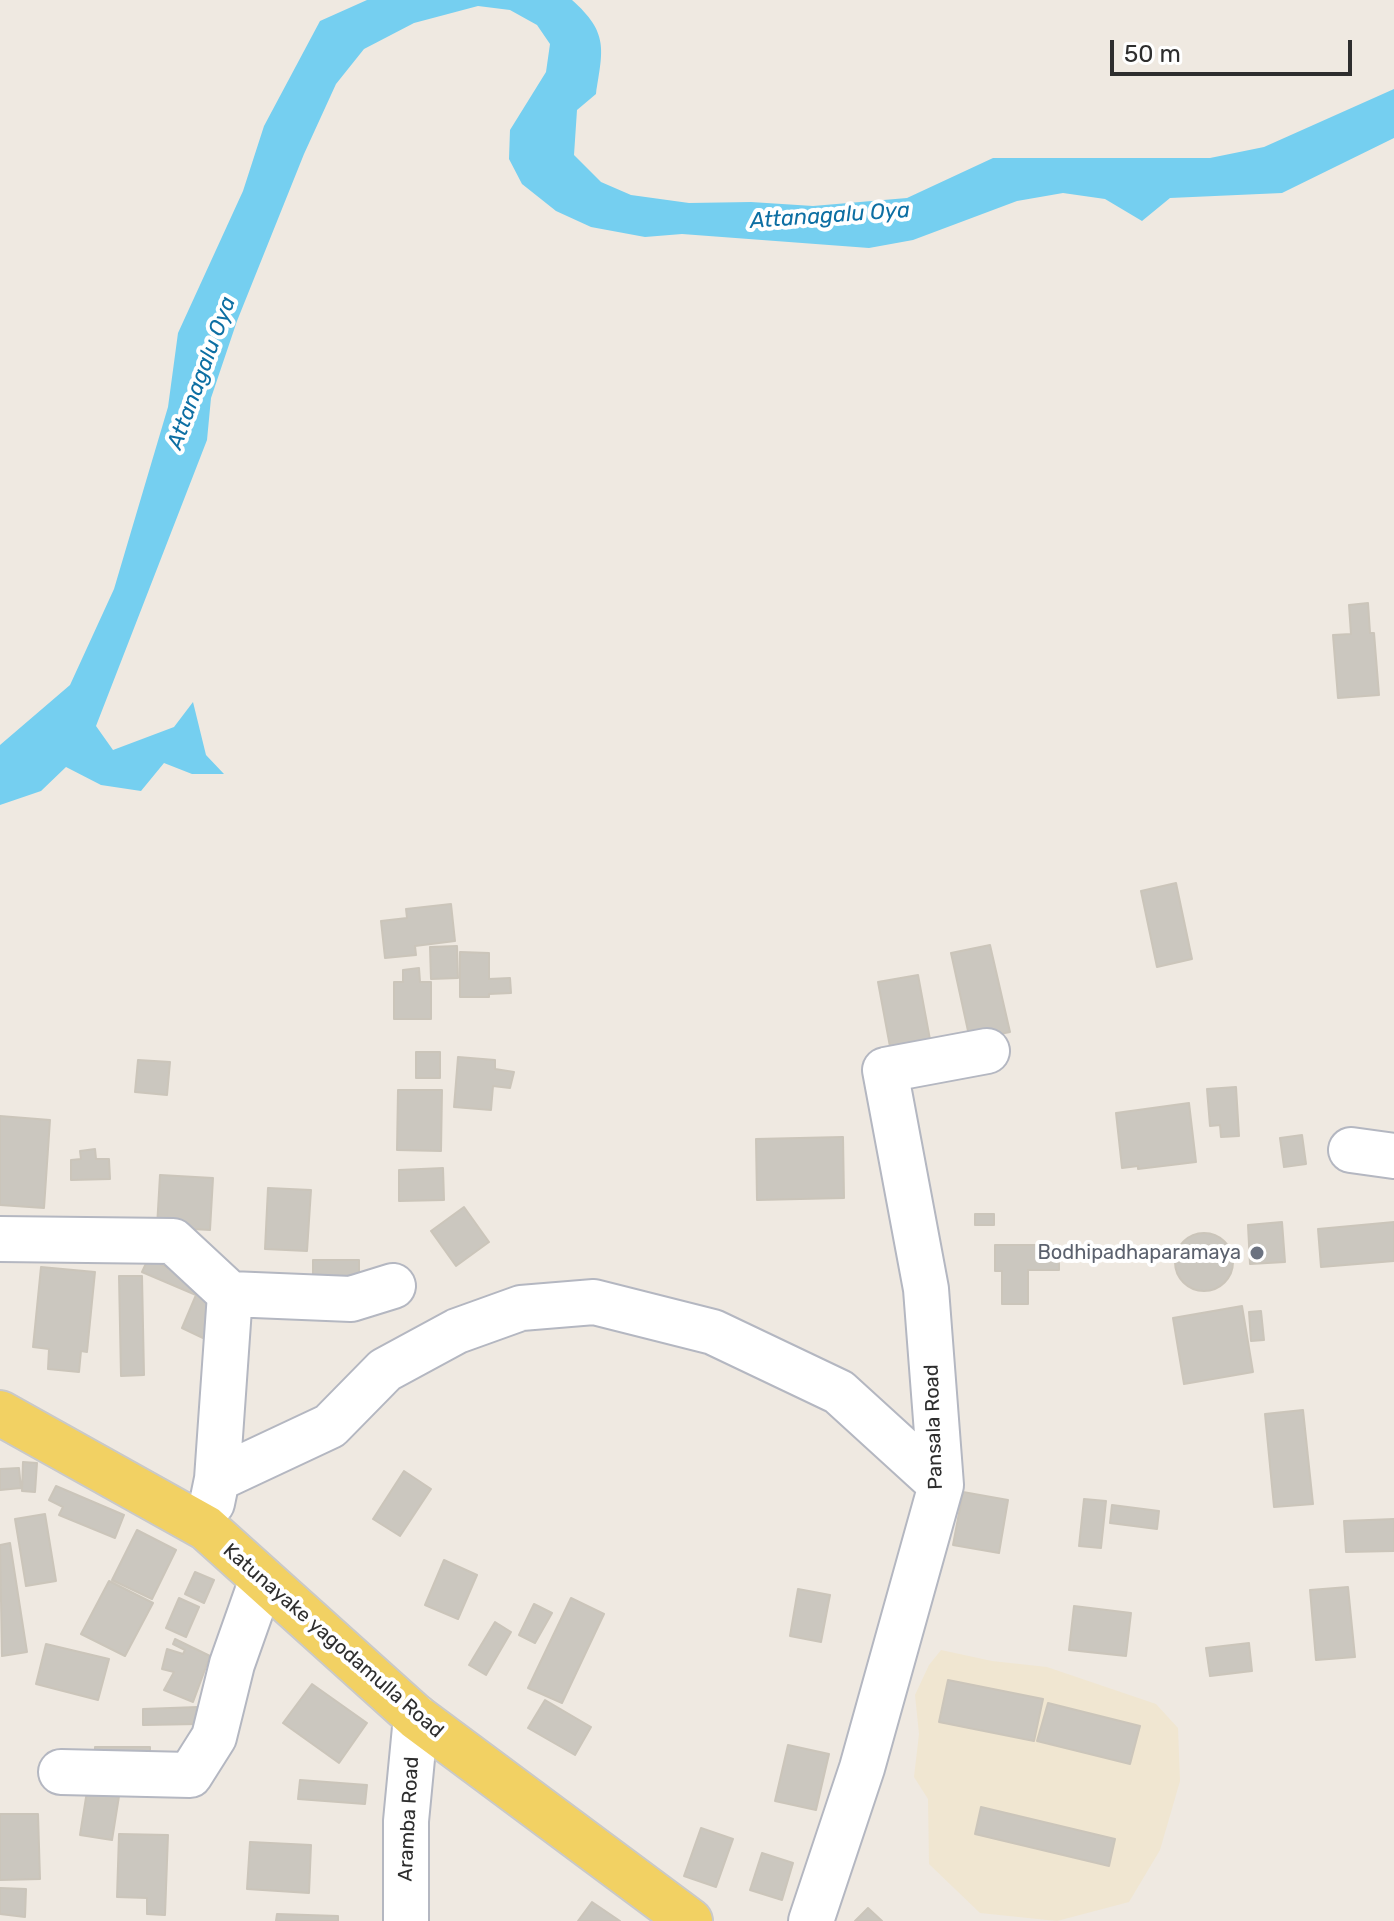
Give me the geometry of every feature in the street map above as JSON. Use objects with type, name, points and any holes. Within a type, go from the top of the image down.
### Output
[{"type":"main road","name":"Katunayake yagodamulla Road","points":[[0,1413],[206,1528],[416,1717],[690,1921]]},
{"type":"street","name":"Pansala Road","points":[[811,1921],[862,1768],[941,1485],[926,1289],[885,1070],[987,1051]]},
{"type":"street","points":[[1351,1150],[1394,1156]]},
{"type":"street","points":[[0,1239],[173,1241],[230,1294],[351,1299],[393,1286]]},
{"type":"street","points":[[206,1528],[217,1479],[230,1294]]},
{"type":"street","points":[[217,1479],[330,1426],[385,1370],[457,1331],[521,1308],[594,1302],[713,1332],[839,1392],[941,1485]]},
{"type":"street","points":[[61,1772],[190,1775],[214,1737],[232,1664],[262,1579]]},
{"type":"street","name":"Aramba Road","points":[[406,1921],[406,1821],[416,1717]]},
{"type":"shaded area","points":[[941,1650],[992,1661],[1047,1667],[1156,1704],[1178,1728],[1180,1781],[1160,1850],[1129,1902],[1057,1921],[980,1913],[929,1864],[928,1799],[914,1777],[919,1734],[915,1695],[929,1665]]},
{"type":"water","name":"Attanagalu Oya","points":[[367,0],[572,0],[598,32],[601,53],[596,94],[577,110],[574,155],[601,182],[631,195],[689,203],[751,202],[813,206],[907,198],[993,158],[1210,158],[1264,147],[1394,89],[1394,138],[1282,193],[1170,198],[1142,221],[1105,199],[1063,193],[1017,201],[913,240],[869,248],[682,234],[645,237],[591,227],[556,211],[522,184],[509,159],[510,130],[546,72],[550,44],[537,25],[510,10],[478,6],[414,23],[364,49],[336,84],[304,154],[237,321],[211,398],[207,440],[96,726],[113,750],[174,727],[193,702],[206,755],[224,774],[192,774],[164,763],[141,791],[101,785],[66,767],[41,791],[0,805],[0,745],[70,685],[114,589],[168,407],[178,333],[243,191],[264,126],[320,21]]},
{"type":"building","points":[[1368,603],[1379,695],[1338,698],[1333,635],[1351,634],[1349,605]]},
{"type":"building","points":[[1176,883],[1192,959],[1157,967],[1141,891]]},
{"type":"building","points":[[451,904],[455,941],[415,946],[416,955],[385,958],[381,921],[407,918],[406,909]]},
{"type":"building","points":[[990,945],[1010,1032],[970,1040],[951,953]]},
{"type":"building","points":[[457,946],[458,978],[431,979],[430,947]]},
{"type":"building","points":[[460,952],[489,953],[489,979],[510,978],[511,993],[460,997]]},
{"type":"building","points":[[419,968],[420,982],[431,982],[431,1019],[394,1019],[394,982],[403,982],[403,970]]},
{"type":"building","points":[[918,975],[931,1045],[891,1052],[878,982]]},
{"type":"building","points":[[416,1052],[440,1052],[440,1078],[416,1078]]},
{"type":"building","points":[[458,1057],[495,1060],[495,1069],[514,1072],[510,1088],[493,1086],[491,1110],[454,1107]]},
{"type":"building","points":[[138,1060],[170,1062],[167,1095],[135,1092]]},
{"type":"building","points":[[1236,1087],[1239,1136],[1221,1137],[1220,1125],[1210,1126],[1207,1089]]},
{"type":"building","points":[[398,1090],[442,1090],[441,1151],[397,1150]]},
{"type":"building","points":[[1189,1103],[1196,1162],[1122,1168],[1116,1113]]},
{"type":"building","points":[[0,1116],[50,1120],[44,1208],[0,1205]]},
{"type":"building","points":[[1302,1135],[1306,1164],[1284,1167],[1280,1138]]},
{"type":"building","points":[[843,1137],[844,1198],[757,1200],[756,1139]]},
{"type":"building","points":[[95,1149],[96,1159],[109,1159],[110,1179],[71,1180],[71,1160],[81,1159],[80,1151]]},
{"type":"building","points":[[443,1168],[444,1200],[399,1201],[399,1170]]},
{"type":"building","points":[[160,1175],[213,1178],[210,1230],[157,1227]]},
{"type":"building","points":[[268,1188],[311,1190],[307,1251],[265,1249]]},
{"type":"building","points":[[464,1207],[489,1242],[456,1266],[431,1231]]},
{"type":"building","points":[[975,1214],[994,1214],[994,1225],[975,1225]]},
{"type":"building","points":[[1282,1222],[1285,1262],[1250,1264],[1248,1225]]},
{"type":"building","points":[[1394,1222],[1394,1261],[1321,1267],[1318,1229]]},
{"type":"building","points":[[1204,1233],[1225,1241],[1233,1262],[1225,1283],[1204,1291],[1183,1283],[1175,1262],[1183,1241]]},
{"type":"building","points":[[995,1245],[1059,1245],[1059,1270],[1028,1270],[1028,1304],[1002,1304],[1002,1271],[995,1271]]},
{"type":"building","points":[[148,1259],[223,1291],[203,1338],[182,1328],[196,1295],[142,1272]]},
{"type":"building","points":[[313,1260],[359,1260],[359,1284],[313,1284]]},
{"type":"building","points":[[41,1267],[95,1272],[87,1352],[81,1351],[79,1372],[48,1369],[49,1349],[33,1347]]},
{"type":"building","points":[[119,1276],[142,1276],[144,1375],[121,1376]]},
{"type":"building","points":[[1242,1306],[1253,1372],[1184,1384],[1173,1318]]},
{"type":"building","points":[[1261,1311],[1264,1340],[1251,1341],[1249,1312]]},
{"type":"building","points":[[1303,1410],[1313,1504],[1274,1507],[1265,1414]]},
{"type":"building","points":[[23,1462],[37,1463],[35,1492],[22,1491]]},
{"type":"building","points":[[19,1468],[21,1488],[0,1490],[0,1469]]},
{"type":"building","points":[[404,1471],[431,1489],[400,1536],[373,1519]]},
{"type":"building","points":[[56,1486],[124,1515],[115,1538],[59,1515],[63,1507],[49,1500]]},
{"type":"building","points":[[963,1492],[1008,1500],[999,1553],[953,1545]]},
{"type":"building","points":[[1084,1499],[1106,1501],[1101,1548],[1079,1546]]},
{"type":"building","points":[[1112,1505],[1159,1511],[1157,1529],[1110,1523]]},
{"type":"building","points":[[45,1514],[56,1581],[26,1586],[15,1519]]},
{"type":"building","points":[[1394,1519],[1394,1551],[1346,1552],[1344,1521]]},
{"type":"building","points":[[137,1530],[176,1550],[152,1599],[112,1580]]},
{"type":"building","points":[[10,1543],[27,1652],[2,1656],[0,1545]]},
{"type":"building","points":[[444,1560],[477,1575],[458,1619],[425,1605]]},
{"type":"building","points":[[195,1572],[214,1580],[204,1603],[185,1594]]},
{"type":"building","points":[[109,1581],[153,1603],[125,1656],[81,1634]]},
{"type":"building","points":[[1348,1587],[1355,1657],[1316,1660],[1310,1590]]},
{"type":"building","points":[[798,1589],[830,1595],[821,1642],[790,1636]]},
{"type":"building","points":[[179,1598],[199,1607],[186,1637],[166,1628]]},
{"type":"building","points":[[571,1598],[604,1614],[562,1703],[528,1688]]},
{"type":"building","points":[[534,1604],[552,1613],[535,1643],[519,1635]]},
{"type":"building","points":[[1074,1606],[1131,1613],[1126,1656],[1069,1650]]},
{"type":"building","points":[[495,1622],[511,1632],[486,1675],[469,1665]]},
{"type":"building","points":[[175,1639],[210,1656],[193,1702],[164,1690],[174,1672],[162,1669],[167,1649],[183,1654],[185,1650],[173,1644]]},
{"type":"building","points":[[1249,1643],[1252,1671],[1210,1676],[1206,1648]]},
{"type":"building","points":[[46,1644],[109,1659],[98,1700],[36,1684]]},
{"type":"building","points":[[948,1680],[1043,1699],[1034,1741],[939,1722]]},
{"type":"building","points":[[312,1684],[367,1723],[339,1763],[283,1723]]},
{"type":"building","points":[[545,1700],[591,1727],[575,1755],[528,1728]]},
{"type":"building","points":[[1048,1703],[1140,1726],[1130,1764],[1037,1741]]},
{"type":"building","points":[[198,1707],[199,1724],[143,1725],[143,1709]]},
{"type":"building","points":[[788,1745],[829,1754],[816,1810],[775,1801]]},
{"type":"building","points":[[95,1747],[150,1747],[150,1767],[95,1767]]},
{"type":"building","points":[[300,1780],[367,1785],[365,1804],[298,1799]]},
{"type":"building","points":[[88,1785],[120,1790],[112,1840],[80,1835]]},
{"type":"building","points":[[981,1807],[1115,1839],[1109,1866],[975,1834]]},
{"type":"building","points":[[0,1814],[38,1814],[40,1879],[0,1880]]},
{"type":"building","points":[[701,1828],[733,1839],[716,1887],[684,1876]]},
{"type":"building","points":[[119,1834],[168,1835],[165,1915],[147,1914],[147,1898],[117,1897]]},
{"type":"building","points":[[250,1842],[311,1845],[309,1893],[247,1889]]},
{"type":"building","points":[[762,1853],[793,1863],[782,1900],[750,1890]]},
{"type":"building","points":[[0,1888],[26,1889],[25,1917],[0,1914]]},
{"type":"building","points":[[592,1902],[620,1921],[578,1921]]},
{"type":"building","points":[[868,1908],[882,1921],[855,1921]]},
{"type":"building","points":[[277,1914],[338,1916],[338,1921],[276,1921]]},
{"type":"place","name":"Bodhipadhaparamaya","points":[[1257,1253]]}]
